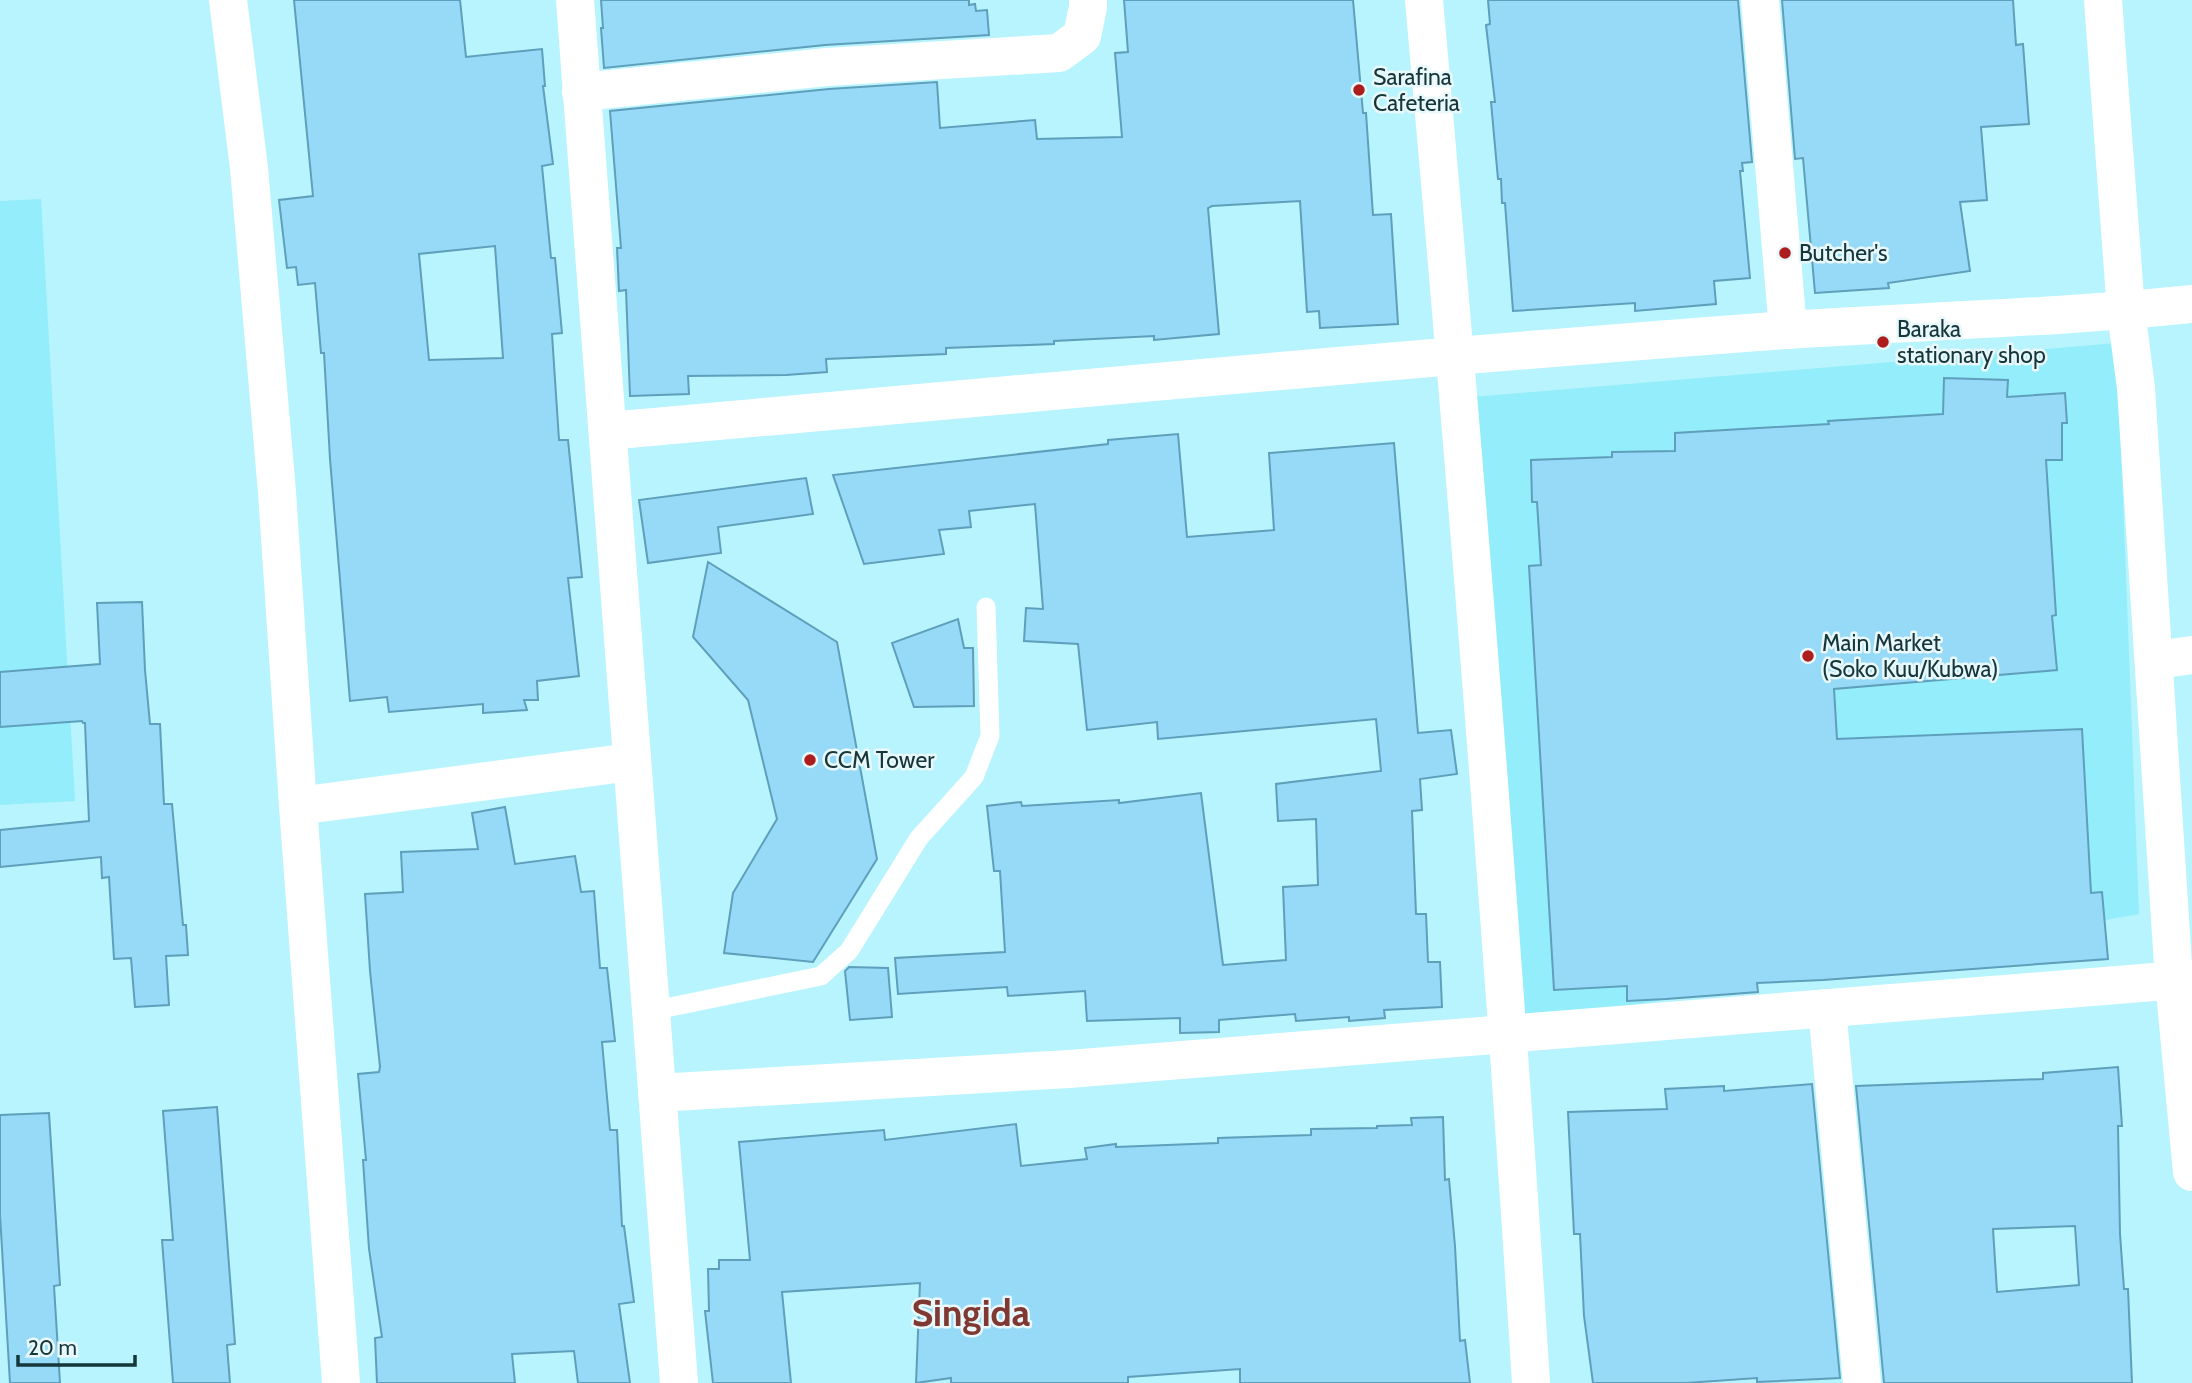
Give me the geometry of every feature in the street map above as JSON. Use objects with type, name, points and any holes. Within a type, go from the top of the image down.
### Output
[{"type":"street","points":[[228,0],[252,195],[277,492],[341,1383]]},
{"type":"street","points":[[575,0],[679,1383]]},
{"type":"street","points":[[581,92],[827,67],[1059,53],[1082,36],[1088,0]]},
{"type":"street","points":[[1424,0],[1456,357],[1509,1034],[1531,1383]]},
{"type":"street","points":[[1760,0],[1788,330]]},
{"type":"street","points":[[2103,0],[2126,311],[2136,388],[2155,660],[2183,980],[2192,1172]]},
{"type":"street","points":[[608,431],[1788,330],[2126,311],[2192,304]]},
{"type":"street","points":[[2155,660],[2192,655]]},
{"type":"street","points":[[298,806],[631,762]]},
{"type":"street","points":[[657,1093],[1069,1069],[2183,980]]},
{"type":"street","points":[[1827,1008],[1862,1383]]},
{"type":"lane","points":[[651,1011],[821,976],[849,951],[919,838],[974,777],[990,736],[986,607]]},
{"type":"shaded area","points":[[41,199],[75,801],[0,805],[0,201]]},
{"type":"shaded area","name":"Main Market (Soko Kuu/Kubwa)","points":[[2117,343],[2139,914],[1524,1025],[1461,398]]},
{"type":"building","points":[[294,0],[460,0],[466,57],[542,49],[543,86],[553,164],[542,166],[562,333],[552,334],[559,440],[568,440],[582,577],[568,578],[579,676],[537,681],[538,700],[524,700],[527,710],[483,713],[483,704],[389,712],[387,697],[350,701],[324,353],[321,353],[315,283],[298,285],[296,267],[287,268],[279,200],[313,196]],"holes":[[[495,246],[503,358],[429,360],[419,254]]]},
{"type":"building","points":[[601,0],[969,0],[969,5],[975,4],[976,11],[987,10],[989,35],[825,45],[604,68]]},
{"type":"building","points":[[1124,0],[1353,0],[1363,113],[1366,113],[1373,215],[1391,214],[1398,324],[1320,328],[1319,311],[1307,312],[1300,201],[1212,206],[1208,208],[1219,334],[1154,340],[1154,336],[1054,341],[1054,344],[946,348],[946,354],[826,359],[827,372],[688,376],[689,394],[630,396],[626,290],[619,291],[617,248],[621,248],[610,111],[829,89],[937,82],[940,128],[1035,120],[1037,139],[1122,137],[1115,53],[1128,52]]},
{"type":"building","points":[[1488,0],[1738,0],[1752,162],[1742,163],[1743,171],[1740,171],[1750,278],[1714,281],[1716,304],[1635,311],[1635,303],[1513,311],[1505,203],[1502,203],[1501,179],[1498,179],[1491,102],[1495,102],[1486,25],[1490,24]]},
{"type":"building","points":[[1782,0],[2013,0],[2016,45],[2023,44],[2029,124],[1981,127],[1987,200],[1960,202],[1970,271],[1888,283],[1889,288],[1815,293],[1803,158],[1795,159]]},
{"type":"building","name":"Main Market (Soko Kuu/Kubwa)","points":[[1944,378],[2008,380],[2007,397],[2065,393],[2067,423],[2062,423],[2062,460],[2046,460],[2056,615],[2052,616],[2057,670],[1834,689],[1837,739],[2082,729],[2091,893],[2102,892],[2108,959],[1757,983],[1758,992],[1666,999],[1627,1001],[1627,986],[1554,990],[1529,566],[1541,565],[1537,502],[1532,502],[1531,460],[1612,457],[1612,452],[1675,451],[1675,433],[1943,414]]},
{"type":"building","points":[[1178,434],[1187,537],[1274,530],[1269,453],[1394,443],[1418,733],[1451,730],[1457,774],[1420,779],[1422,810],[1412,811],[1416,914],[1426,914],[1428,962],[1440,962],[1442,1007],[1384,1010],[1385,1018],[1349,1021],[1349,1017],[1296,1021],[1295,1014],[1219,1020],[1219,1032],[1180,1033],[1180,1018],[1087,1021],[1085,991],[1008,996],[1007,987],[898,994],[895,958],[1005,952],[1000,871],[994,871],[987,806],[1021,802],[1022,806],[1119,800],[1119,803],[1201,793],[1223,965],[1286,960],[1283,887],[1318,885],[1316,819],[1278,821],[1276,784],[1381,771],[1376,719],[1158,739],[1157,722],[1087,730],[1078,644],[1024,641],[1026,608],[1043,609],[1035,504],[969,511],[971,527],[939,530],[944,554],[864,564],[833,475],[1108,444],[1108,440]]},
{"type":"building","points":[[806,478],[813,514],[718,527],[721,553],[648,563],[639,500]]},
{"type":"building","name":"CCM Tower","points":[[708,562],[837,642],[877,859],[813,962],[724,953],[733,893],[777,819],[748,700],[693,637]]},
{"type":"building","points":[[142,602],[150,724],[160,724],[164,804],[172,804],[188,955],[166,956],[169,1005],[135,1007],[131,958],[114,959],[109,877],[102,878],[101,857],[0,867],[0,830],[89,821],[85,723],[82,721],[0,727],[0,672],[100,664],[97,603]]},
{"type":"building","points":[[958,619],[964,648],[973,648],[974,706],[914,707],[892,643]]},
{"type":"building","points":[[505,807],[515,864],[575,856],[581,892],[594,891],[600,968],[607,968],[615,1041],[602,1042],[610,1130],[617,1130],[622,1226],[634,1302],[619,1304],[630,1383],[578,1383],[574,1351],[512,1354],[515,1383],[377,1383],[375,1338],[382,1337],[369,1249],[363,1160],[366,1160],[358,1074],[379,1072],[380,1067],[365,894],[403,892],[401,852],[478,849],[472,813]]},
{"type":"building","points":[[849,967],[888,968],[892,1017],[850,1020],[845,971]]},
{"type":"building","points":[[2118,1067],[2122,1126],[2118,1126],[2120,1234],[2124,1289],[2128,1289],[2132,1383],[1884,1383],[1856,1086],[2043,1079],[2043,1073]],"holes":[[[2075,1226],[2079,1285],[1997,1292],[1993,1229]]]},
{"type":"building","points":[[1812,1084],[1840,1378],[1757,1382],[1757,1378],[1686,1383],[1593,1383],[1584,1316],[1580,1234],[1574,1234],[1568,1112],[1667,1109],[1665,1089],[1724,1086],[1724,1091]]},
{"type":"building","points":[[217,1107],[235,1344],[227,1345],[230,1383],[173,1383],[162,1240],[173,1240],[163,1111]]},
{"type":"building","points":[[49,1113],[60,1285],[54,1286],[60,1383],[10,1383],[0,1215],[0,1115]]},
{"type":"building","points":[[1443,1117],[1445,1180],[1449,1179],[1460,1341],[1465,1340],[1470,1383],[1240,1383],[1240,1369],[1128,1377],[1128,1383],[951,1383],[951,1378],[916,1383],[920,1283],[782,1292],[791,1383],[713,1383],[705,1311],[709,1311],[708,1269],[719,1269],[719,1260],[750,1260],[739,1142],[884,1130],[885,1140],[1016,1124],[1021,1166],[1087,1159],[1085,1148],[1116,1144],[1116,1147],[1218,1143],[1218,1138],[1311,1135],[1311,1129],[1412,1125],[1411,1118]]},
{"type":"place","name":"Sarafina Cafeteria","points":[[1359,90]]},
{"type":"place","name":"Butcher's","points":[[1785,253]]},
{"type":"place","name":"Baraka stationary shop","points":[[1883,342]]},
{"type":"place","name":"Main Market (Soko Kuu/Kubwa)","points":[[1808,656]]},
{"type":"place","name":"CCM Tower","points":[[810,760]]},
{"type":"district","name":"Singida","points":[[971,1313]]}]
